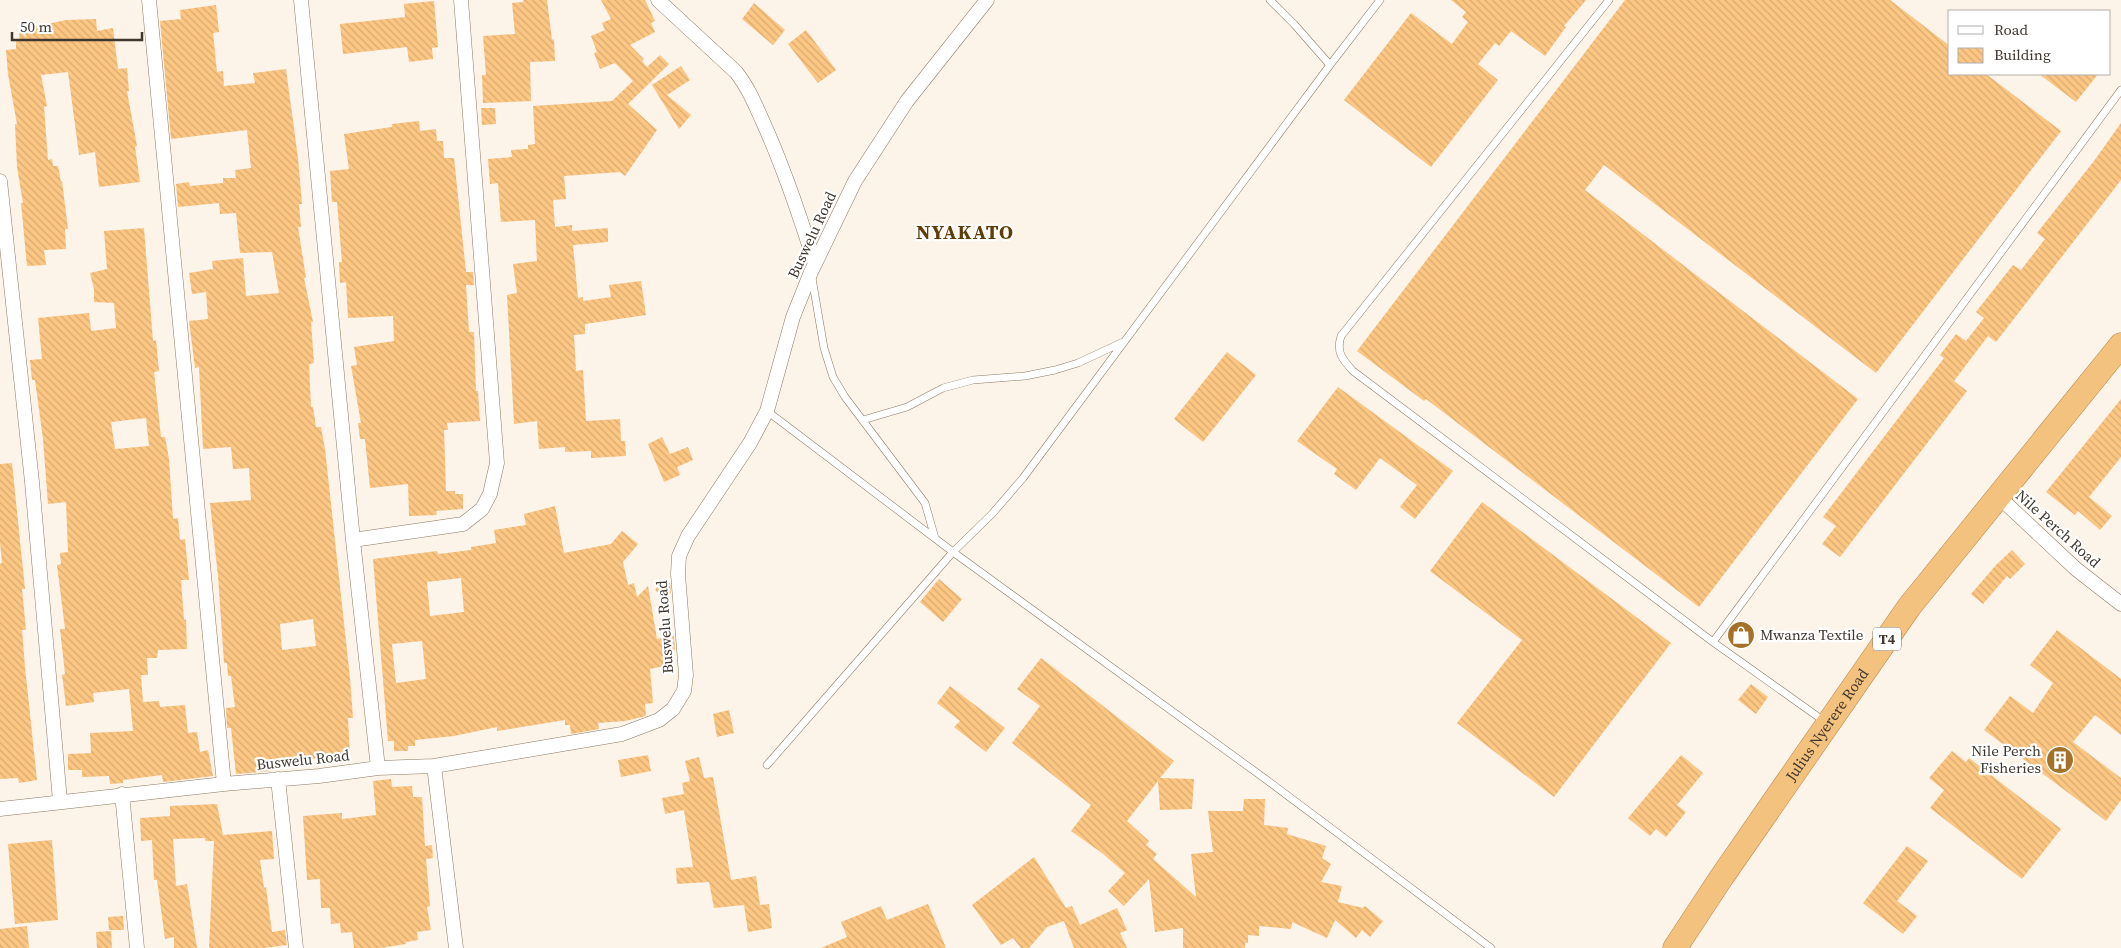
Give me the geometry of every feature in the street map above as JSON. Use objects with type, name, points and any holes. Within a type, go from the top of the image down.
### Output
[{"type":"highway","name":"Julius Nyerere Road","points":[[1675,948],[1720,878],[1909,607],[2121,345]]},
{"type":"street","points":[[149,0],[224,784]]},
{"type":"street","points":[[301,0],[353,540],[378,768]]},
{"type":"street","points":[[353,540],[463,524],[482,509],[490,494],[496,463],[461,0]]},
{"type":"street","points":[[658,0],[736,72],[746,85],[775,148],[792,191],[813,268]]},
{"type":"street","name":"Buswelu Road","points":[[0,809],[122,794],[319,776],[378,768],[434,766],[622,734],[659,720],[673,709],[684,691],[686,675],[678,556],[688,536],[750,443],[767,411],[793,317],[813,268],[855,181],[907,101],[987,0]]},
{"type":"street","points":[[0,181],[32,482],[60,801]]},
{"type":"street","name":"Nile Perch Road","points":[[1998,496],[2076,569],[2121,604]]},
{"type":"street","points":[[434,766],[456,948]]},
{"type":"street","points":[[278,779],[296,948]]},
{"type":"street","points":[[122,794],[137,948]]},
{"type":"lane","points":[[1270,0],[1330,65]]},
{"type":"lane","points":[[767,765],[953,552],[992,514],[1023,478],[1380,0]]},
{"type":"lane","points":[[1608,0],[1341,336],[1338,347],[1341,358],[1353,371],[1713,642],[1828,724]]},
{"type":"lane","points":[[1713,642],[2121,90]]},
{"type":"lane","points":[[813,268],[824,348],[833,377],[845,397],[925,503],[935,538]]},
{"type":"lane","points":[[863,420],[907,407],[943,388],[973,380],[1025,376],[1054,370],[1078,363],[1126,341]]},
{"type":"lane","points":[[767,411],[953,552],[1272,784],[1491,948]]},
{"type":"building","points":[[523,0],[547,0],[552,40],[554,39],[555,61],[530,62],[531,101],[483,103],[482,75],[486,75],[483,36],[515,34],[512,3],[523,2]]},
{"type":"building","points":[[601,0],[645,0],[655,21],[651,23],[655,32],[630,45],[644,59],[642,61],[647,67],[660,55],[669,64],[628,104],[657,130],[625,176],[620,172],[564,176],[566,199],[553,200],[555,227],[572,225],[572,231],[608,228],[608,242],[573,245],[578,298],[583,297],[583,301],[611,297],[609,285],[641,281],[646,315],[585,324],[585,334],[574,335],[576,371],[583,370],[586,421],[620,419],[621,441],[625,441],[626,456],[591,458],[591,451],[565,452],[565,447],[539,449],[537,421],[514,424],[507,295],[517,293],[513,264],[537,261],[535,220],[501,222],[498,183],[490,184],[488,159],[512,157],[511,150],[528,149],[528,145],[535,144],[533,106],[612,101],[633,81],[615,63],[600,69],[594,53],[597,52],[591,36],[605,30],[602,23],[611,19]]},
{"type":"building","points":[[1451,0],[1586,0],[1564,26],[1566,27],[1545,56],[1511,31],[1499,46],[1495,43],[1478,64],[1498,80],[1431,167],[1344,100],[1411,13],[1452,44],[1468,22],[1462,17],[1466,12]]},
{"type":"building","points":[[1625,0],[1890,0],[1948,44],[1948,75],[1987,75],[2061,131],[1876,373],[1604,165],[1585,190],[1858,399],[1699,607],[1426,399],[1424,401],[1357,351]]},
{"type":"building","points":[[434,1],[438,47],[432,48],[433,59],[409,62],[407,47],[343,54],[340,24],[405,17],[404,4]]},
{"type":"building","points":[[754,3],[785,30],[773,45],[742,19]]},
{"type":"building","points":[[216,5],[219,32],[213,33],[217,72],[223,71],[224,86],[255,83],[253,73],[286,69],[298,158],[302,204],[299,204],[301,227],[298,227],[306,278],[304,278],[313,322],[311,322],[314,363],[309,364],[311,407],[313,407],[316,427],[321,427],[325,449],[353,718],[348,718],[350,756],[273,762],[273,771],[236,774],[231,728],[227,728],[226,708],[235,707],[231,676],[228,676],[227,663],[224,663],[218,576],[210,503],[251,500],[249,468],[233,469],[231,447],[203,449],[199,367],[195,368],[189,321],[208,319],[206,292],[192,294],[189,273],[213,269],[212,261],[243,258],[246,296],[279,293],[272,252],[240,253],[236,213],[220,214],[219,203],[178,207],[176,184],[189,182],[190,186],[223,183],[223,178],[236,178],[235,170],[251,168],[247,130],[171,139],[160,21],[181,19],[180,10]],"holes":[[[313,619],[316,646],[282,650],[280,624]]]},
{"type":"building","points":[[96,19],[97,31],[113,28],[118,69],[127,68],[129,91],[127,91],[137,146],[135,147],[140,182],[99,187],[95,152],[79,155],[68,72],[41,75],[47,106],[44,107],[48,160],[52,159],[53,166],[58,166],[62,181],[68,229],[65,229],[66,249],[44,250],[46,265],[27,266],[21,203],[23,203],[17,167],[15,124],[17,124],[8,74],[6,50],[16,49],[20,25],[38,26],[66,20]]},
{"type":"building","points":[[806,30],[836,70],[818,83],[788,44]]},
{"type":"building","points":[[681,66],[690,80],[667,95],[691,115],[679,129],[652,85]]},
{"type":"building","points":[[2040,75],[2097,75],[2076,102]]},
{"type":"building","points":[[481,108],[495,108],[496,124],[482,125]]},
{"type":"building","points":[[419,121],[420,131],[436,129],[437,141],[443,141],[444,158],[454,158],[466,272],[473,272],[474,285],[466,285],[469,332],[474,332],[476,391],[478,391],[480,421],[447,423],[448,430],[444,430],[446,491],[455,491],[455,494],[463,494],[463,509],[436,511],[437,515],[409,516],[408,484],[370,488],[365,439],[360,439],[358,423],[361,423],[351,366],[357,365],[354,347],[394,341],[393,316],[348,318],[346,282],[340,283],[339,262],[342,262],[337,202],[332,202],[330,171],[349,169],[344,134],[392,127],[392,124]]},
{"type":"building","points":[[2121,123],[2121,180],[1996,342],[1988,336],[1954,381],[1967,391],[1840,557],[1822,544],[1836,526],[1823,517],[1944,358],[1940,355],[1956,334],[1966,341],[1984,318],[1976,312],[2013,265],[2021,270],[2045,239],[2037,233],[2094,161]]},
{"type":"building","points":[[144,228],[153,341],[156,340],[159,371],[154,372],[161,437],[165,437],[169,459],[173,519],[178,518],[180,540],[185,539],[189,580],[181,580],[184,620],[186,619],[187,649],[158,650],[157,658],[147,658],[148,675],[141,675],[143,702],[159,701],[160,707],[185,705],[188,733],[197,732],[200,752],[208,750],[213,776],[163,782],[162,775],[123,780],[123,783],[110,784],[109,776],[82,777],[82,770],[68,770],[68,754],[91,753],[90,733],[133,731],[129,689],[93,693],[94,702],[66,706],[62,675],[65,674],[60,629],[65,629],[57,565],[61,564],[60,553],[68,552],[66,502],[48,504],[43,439],[35,380],[32,380],[30,360],[42,359],[38,318],[89,313],[91,331],[116,328],[114,303],[94,302],[94,289],[90,273],[107,269],[104,231]],"holes":[[[146,418],[149,446],[115,449],[111,422]]]},
{"type":"building","points":[[1227,352],[1256,375],[1203,442],[1174,419]]},
{"type":"building","points":[[1338,387],[1453,471],[1415,519],[1400,507],[1417,485],[1380,458],[1356,490],[1334,474],[1337,469],[1297,441]]},
{"type":"building","points":[[2121,399],[2121,457],[2089,497],[2112,516],[2100,530],[2078,511],[2075,515],[2046,492]]},
{"type":"building","points":[[662,437],[670,454],[688,447],[693,460],[677,467],[680,475],[664,482],[648,444]]},
{"type":"building","points":[[12,463],[25,589],[22,589],[26,630],[22,630],[37,780],[19,783],[18,778],[0,779],[0,564],[2,563],[0,543],[0,464]]},
{"type":"building","points":[[1482,502],[1671,643],[1554,797],[1457,723],[1522,640],[1430,571]]},
{"type":"building","points":[[555,506],[564,553],[611,544],[622,531],[638,544],[623,562],[628,585],[634,583],[637,597],[648,586],[657,639],[674,636],[675,650],[672,650],[674,664],[650,669],[653,703],[645,704],[646,716],[625,721],[598,723],[599,729],[571,734],[570,725],[565,725],[565,720],[497,731],[497,727],[454,736],[415,740],[415,746],[408,746],[408,751],[394,751],[394,741],[388,741],[373,559],[437,551],[438,554],[471,550],[471,547],[496,543],[494,530],[526,525],[524,514]],"holes":[[[461,578],[464,612],[430,616],[427,582]],[[422,641],[426,679],[396,683],[392,644]]]},
{"type":"building","points":[[2012,550],[2025,564],[2010,579],[2007,576],[1983,604],[1971,594]]},
{"type":"building","points":[[665,579],[670,583],[671,593],[665,599],[655,590]]},
{"type":"building","points":[[939,579],[962,599],[943,622],[920,602]]},
{"type":"building","name":"Nile Perch Fisheries","points":[[2057,630],[2121,679],[2121,735],[2095,715],[2073,742],[2121,778],[2121,800],[2106,821],[1984,730],[2010,696],[2033,713],[2053,683],[2030,665]]},
{"type":"building","points":[[1041,658],[1174,761],[1160,778],[1194,779],[1192,809],[1160,810],[1158,781],[1127,821],[1149,841],[1146,845],[1157,854],[1153,859],[1196,897],[1191,854],[1213,852],[1208,811],[1243,811],[1244,799],[1265,799],[1264,825],[1288,828],[1287,834],[1326,846],[1322,858],[1331,864],[1321,882],[1342,886],[1338,902],[1363,908],[1365,906],[1383,921],[1370,937],[1362,930],[1356,938],[1335,920],[1327,938],[1292,922],[1291,929],[1259,926],[1259,936],[1248,935],[1248,943],[1245,943],[1245,948],[1183,948],[1183,928],[1155,932],[1149,879],[1124,906],[1108,891],[1125,873],[1102,853],[1071,831],[1091,805],[1012,743],[1040,706],[1017,689]]},
{"type":"building","points":[[1751,684],[1768,697],[1756,714],[1738,700]]},
{"type":"building","points":[[950,686],[1005,728],[986,752],[954,727],[960,721],[937,703]]},
{"type":"building","points":[[729,710],[734,733],[717,737],[713,714]]},
{"type":"building","points":[[1952,751],[1966,762],[1969,758],[2061,829],[2022,879],[1930,808],[1944,790],[1929,778]]},
{"type":"building","points":[[648,755],[651,771],[621,777],[618,760]]},
{"type":"building","points":[[1681,755],[1703,773],[1677,805],[1686,812],[1666,837],[1656,829],[1650,836],[1628,818]]},
{"type":"building","points":[[699,757],[704,778],[713,777],[731,880],[756,876],[760,905],[769,904],[772,928],[748,932],[744,905],[714,908],[709,882],[677,884],[676,868],[693,867],[684,810],[665,814],[662,798],[684,794],[682,783],[690,781],[685,761]]},
{"type":"building","points":[[391,779],[392,787],[412,786],[413,797],[422,797],[425,846],[432,845],[433,858],[426,859],[430,906],[427,907],[431,930],[417,932],[418,940],[406,942],[406,944],[381,948],[354,948],[352,932],[341,933],[340,923],[331,924],[330,908],[321,908],[320,879],[307,880],[303,816],[342,813],[342,819],[376,815],[373,781]]},
{"type":"building","points":[[217,804],[223,835],[272,831],[274,859],[260,860],[272,932],[285,930],[287,945],[264,948],[209,948],[214,841],[205,841],[205,838],[173,839],[176,886],[187,884],[197,948],[174,948],[174,937],[165,939],[157,880],[154,880],[152,840],[141,841],[140,818],[170,816],[170,806]]},
{"type":"building","points":[[52,840],[58,920],[15,924],[8,844]]},
{"type":"building","points":[[1907,846],[1928,861],[1897,901],[1917,916],[1903,934],[1863,903]]},
{"type":"building","points":[[1034,857],[1066,908],[1072,906],[1080,925],[1117,908],[1127,930],[1120,933],[1127,948],[1074,948],[1064,921],[1047,927],[1029,948],[1021,948],[1013,938],[1001,945],[972,905]]},
{"type":"building","points":[[928,904],[946,948],[821,948],[847,937],[841,922],[881,906],[887,920]]},
{"type":"building","points":[[123,916],[124,930],[109,930],[108,917]]},
{"type":"building","points":[[27,926],[29,948],[0,948],[0,929]]},
{"type":"building","points":[[111,931],[112,948],[97,948],[96,932]]},
{"type":"place","name":"Mwanza Textile","points":[[1741,635]]},
{"type":"place","name":"Nile Perch Fisheries","points":[[2060,760]]},
{"type":"district","name":"NYAKATO","points":[[965,232]]}]
